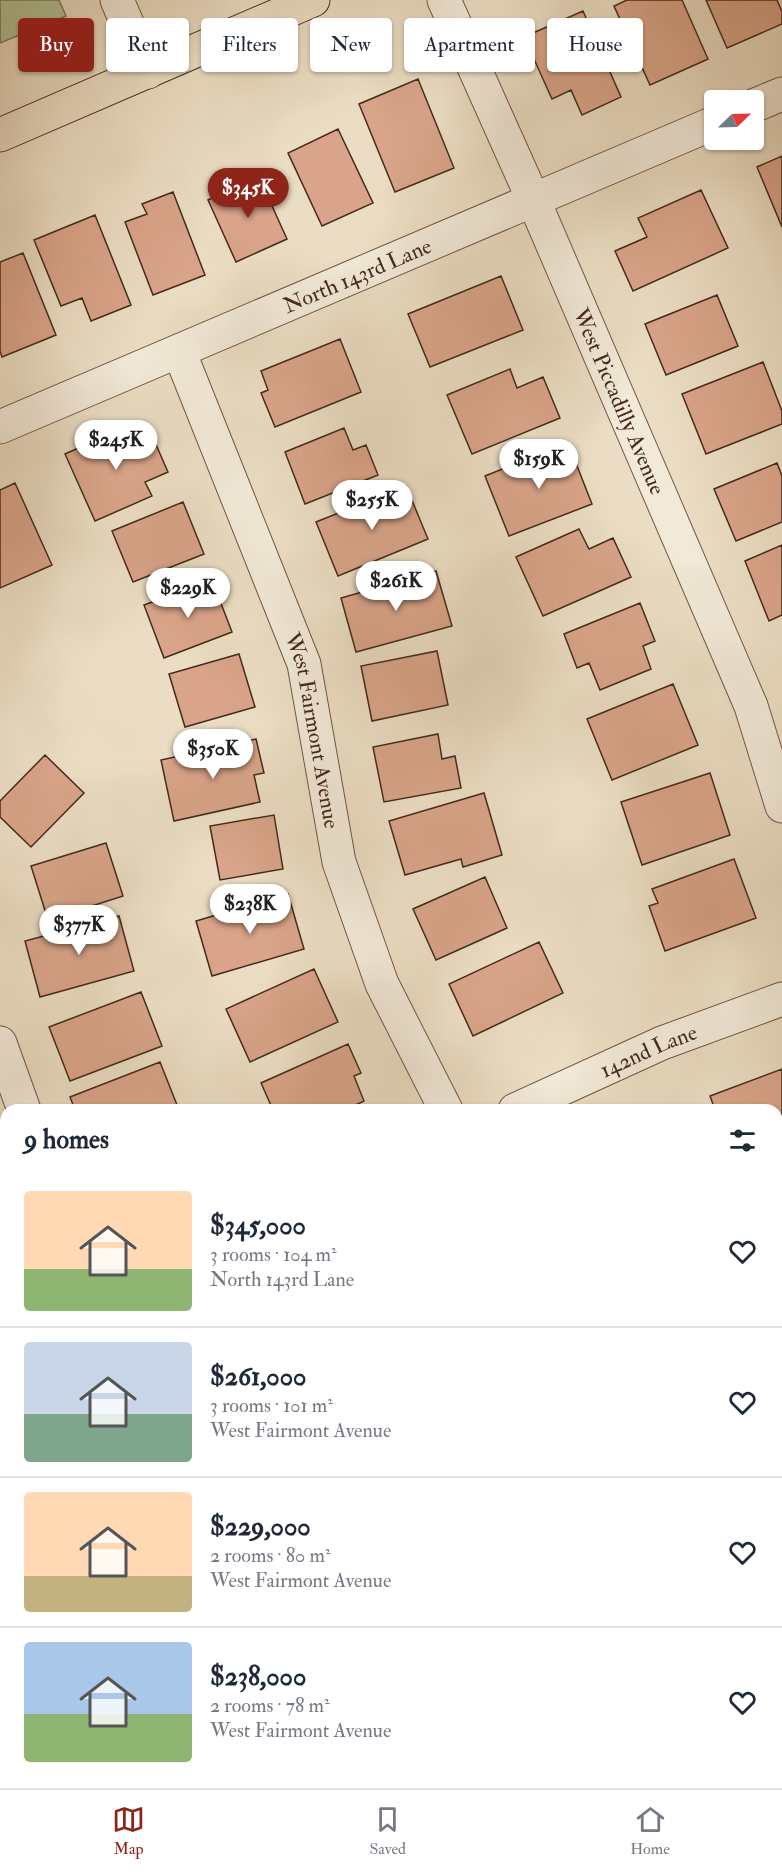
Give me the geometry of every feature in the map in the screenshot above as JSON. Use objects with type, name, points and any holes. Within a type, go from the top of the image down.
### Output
[{"type":"main road","points":[[189,54],[313,0]]},
{"type":"main road","points":[[0,135],[147,72]]},
{"type":"street","points":[[117,0],[124,18]]},
{"type":"street","name":"West Piccadilly Avenue","points":[[444,0],[533,199],[751,706],[782,806]]},
{"type":"street","points":[[764,101],[782,94]]},
{"type":"street","name":"North 143rd Lane","points":[[0,427],[704,127]]},
{"type":"street","name":"West Fairmont Avenue","points":[[179,351],[304,664],[339,862],[382,984],[443,1104]]},
{"type":"street","name":"142nd Lane","points":[[528,1104],[662,1043],[782,999]]},
{"type":"street","points":[[0,1043],[22,1104]]},
{"type":"green space","points":[[0,0],[59,0],[66,16],[18,18],[18,36],[0,43]]},
{"type":"building","points":[[627,0],[682,0],[708,59],[650,85],[643,70],[643,18],[619,18],[614,6]]},
{"type":"building","points":[[706,0],[777,0],[782,12],[782,24],[727,48]]},
{"type":"building","points":[[583,11],[586,18],[567,18]]},
{"type":"building","points":[[547,27],[547,72],[610,72],[621,97],[582,115],[571,90],[552,99],[535,61],[535,32]]},
{"type":"building","points":[[418,79],[454,168],[395,192],[359,104]]},
{"type":"building","points":[[338,129],[373,203],[322,226],[288,153]]},
{"type":"building","points":[[782,156],[782,227],[757,167]]},
{"type":"building","points":[[259,177],[287,239],[236,262],[208,200]]},
{"type":"building","points":[[701,190],[728,248],[633,291],[615,251],[647,237],[638,218]]},
{"type":"building","points":[[173,192],[205,275],[153,295],[125,222],[147,214],[142,204]]},
{"type":"building","points":[[95,215],[131,305],[91,321],[82,298],[61,306],[34,240]]},
{"type":"building","points":[[23,253],[56,335],[2,357],[0,351],[0,262]]},
{"type":"building","points":[[501,276],[523,330],[430,367],[408,314]]},
{"type":"building","points":[[717,295],[738,346],[666,375],[645,324]]},
{"type":"building","points":[[340,339],[361,392],[275,427],[261,393],[268,390],[261,371]]},
{"type":"building","points":[[763,362],[782,411],[782,424],[706,454],[682,394]]},
{"type":"building","points":[[510,369],[517,388],[543,377],[560,418],[472,454],[447,395]]},
{"type":"building","points":[[135,423],[144,445],[154,440],[168,472],[145,482],[152,496],[95,521],[65,454]]},
{"type":"building","points":[[344,428],[353,450],[366,445],[378,475],[305,504],[285,452]]},
{"type":"building","points":[[568,443],[592,504],[509,536],[485,476]]},
{"type":"building","points":[[777,463],[782,476],[782,522],[736,541],[714,489]]},
{"type":"building","points":[[15,483],[52,565],[0,588],[0,490]]},
{"type":"building","points":[[406,486],[428,539],[338,576],[316,522]]},
{"type":"building","points":[[183,502],[204,554],[133,582],[112,531]]},
{"type":"building","points":[[579,529],[589,549],[613,538],[631,577],[543,616],[516,557]]},
{"type":"building","points":[[782,545],[782,615],[769,621],[745,561]]},
{"type":"building","points":[[436,571],[452,626],[356,652],[341,598]]},
{"type":"building","points":[[212,580],[232,632],[164,658],[144,605]]},
{"type":"building","points":[[640,603],[655,641],[643,646],[651,669],[600,690],[589,663],[577,668],[564,634]]},
{"type":"building","points":[[437,651],[448,705],[372,721],[361,666]]},
{"type":"building","points":[[239,654],[255,707],[185,727],[169,674]]},
{"type":"building","points":[[673,684],[698,745],[612,780],[587,719]]},
{"type":"building","points":[[438,734],[442,759],[455,756],[461,788],[384,802],[373,747]]},
{"type":"building","points":[[256,739],[264,773],[254,775],[260,802],[174,821],[161,760]]},
{"type":"building","points":[[45,755],[84,793],[31,847],[0,817],[0,801]]},
{"type":"building","points":[[710,773],[730,835],[642,865],[621,802]]},
{"type":"building","points":[[484,793],[502,855],[463,867],[461,859],[405,875],[389,821]]},
{"type":"building","points":[[274,815],[283,869],[220,880],[210,826]]},
{"type":"building","points":[[106,843],[123,896],[48,920],[31,866]]},
{"type":"building","points":[[734,859],[756,918],[665,951],[649,906],[658,903],[652,889]]},
{"type":"building","points":[[485,877],[507,928],[436,960],[413,909]]},
{"type":"building","points":[[288,894],[304,949],[212,976],[196,921]]},
{"type":"building","points":[[119,916],[134,971],[40,997],[25,941]]},
{"type":"building","points":[[539,942],[563,993],[473,1036],[449,984]]},
{"type":"building","points":[[314,969],[338,1022],[250,1062],[226,1009]]},
{"type":"building","points":[[141,992],[162,1046],[70,1081],[49,1027]]},
{"type":"building","points":[[348,1044],[361,1073],[354,1076],[364,1101],[358,1104],[270,1104],[261,1083]]},
{"type":"building","points":[[160,1062],[177,1104],[73,1104],[70,1097]]},
{"type":"building","points":[[782,1069],[782,1104],[713,1104],[710,1096]]}]
